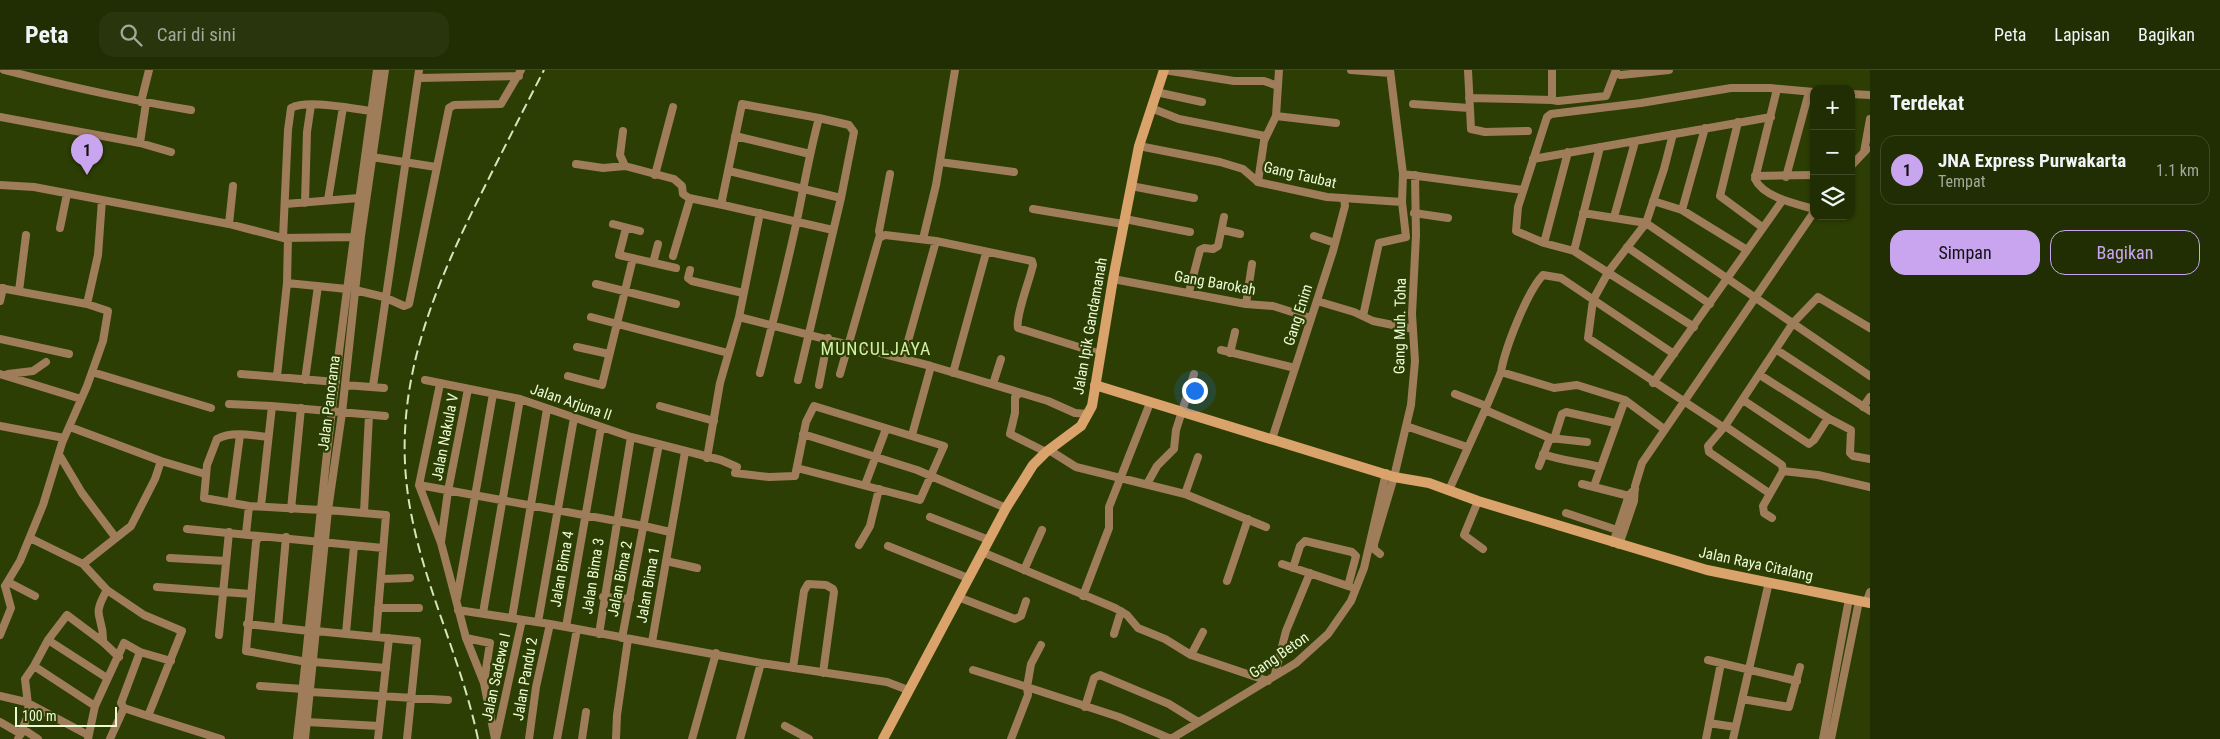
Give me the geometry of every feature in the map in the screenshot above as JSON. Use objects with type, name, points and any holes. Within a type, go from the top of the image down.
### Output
[{"type":"street","points":[[4,70],[44,81],[191,110]]},
{"type":"street","points":[[140,143],[143,102],[149,70]]},
{"type":"street","points":[[0,185],[30,186],[229,224],[286,238],[358,237],[359,198],[377,70]]},
{"type":"street","name":"Jalan Panorama","points":[[324,510],[342,413],[351,289],[385,70]]},
{"type":"street","points":[[923,239],[940,162],[955,70]]},
{"type":"street","points":[[1164,70],[1218,74],[1278,86]]},
{"type":"street","name":"Jalan Ipik Gandamanah","points":[[883,739],[988,540],[1028,471],[1047,451],[1081,426],[1088,414],[1101,354],[1113,279],[1139,146],[1164,70]]},
{"type":"street","points":[[1258,182],[1265,136],[1276,116],[1279,70]]},
{"type":"street","points":[[1351,70],[1390,71],[1410,174],[1402,202],[1406,237],[1379,243],[1364,316]]},
{"type":"street","points":[[1468,70],[1470,126],[1477,131],[1528,130]]},
{"type":"street","points":[[1552,70],[1552,100]]},
{"type":"street","points":[[1468,98],[1552,100],[1606,96],[1618,73],[1669,70]]},
{"type":"street","points":[[374,386],[384,297],[418,74],[520,73]]},
{"type":"street","points":[[287,283],[351,289],[384,297],[404,306],[412,301],[436,168],[450,106],[501,104],[520,73]]},
{"type":"street","points":[[1694,327],[1608,270],[1574,251],[1544,243],[1516,231],[1517,213],[1523,190],[1547,117],[1551,114],[1641,103],[1731,88],[1810,92]]},
{"type":"street","points":[[1777,89],[1755,176],[1757,184],[1782,201],[1810,209]]},
{"type":"street","points":[[1156,92],[1202,102]]},
{"type":"street","points":[[1855,94],[1870,94]]},
{"type":"street","points":[[1786,177],[1810,99]]},
{"type":"street","points":[[723,205],[722,200],[742,104],[850,125],[854,130],[841,198],[798,380]]},
{"type":"street","points":[[1413,104],[1469,108]]},
{"type":"street","points":[[277,376],[287,283],[285,204],[290,112],[294,106],[311,105],[372,111]]},
{"type":"street","points":[[305,203],[307,132],[311,105]]},
{"type":"street","points":[[328,200],[344,107]]},
{"type":"street","points":[[655,175],[674,108]]},
{"type":"street","points":[[1151,108],[1179,119],[1265,136]]},
{"type":"street","points":[[1276,116],[1336,123]]},
{"type":"street","points":[[0,117],[140,143],[171,152]]},
{"type":"street","points":[[1534,159],[1771,117]]},
{"type":"street","points":[[760,373],[797,221],[819,118]]},
{"type":"street","points":[[1864,152],[1870,119]]},
{"type":"street","points":[[1738,122],[1720,196],[1762,227]]},
{"type":"street","points":[[1682,210],[1705,128]]},
{"type":"street","points":[[623,131],[620,155],[625,166]]},
{"type":"street","points":[[1672,134],[1646,223],[1608,270],[1593,300],[1588,338],[1654,383],[1780,463],[1783,471]]},
{"type":"street","points":[[735,136],[810,154]]},
{"type":"street","points":[[1614,217],[1635,142]]},
{"type":"street","points":[[1855,162],[1870,145]]},
{"type":"street","name":"Gang Taubat","points":[[1139,146],[1220,162],[1243,169],[1258,182],[1327,197],[1402,202]]},
{"type":"street","points":[[1574,251],[1600,147]]},
{"type":"street","points":[[1544,243],[1568,152]]},
{"type":"street","points":[[372,157],[436,168]]},
{"type":"street","points":[[940,162],[1014,172]]},
{"type":"street","points":[[576,164],[603,168],[625,166],[678,182],[683,194],[690,199],[833,230]]},
{"type":"street","points":[[729,171],[841,198]]},
{"type":"street","points":[[840,374],[880,236],[879,231],[890,174]]},
{"type":"street","points":[[1410,174],[1523,190]]},
{"type":"street","name":"Gang Muh. Toha","points":[[1390,475],[1406,426],[1414,377],[1408,328],[1416,235],[1410,174]]},
{"type":"street","points":[[1755,176],[1810,175]]},
{"type":"street","points":[[229,224],[233,186]]},
{"type":"street","points":[[1131,186],[1194,198]]},
{"type":"street","points":[[60,228],[67,194]]},
{"type":"street","points":[[285,204],[359,198]]},
{"type":"street","name":"Gang Enim","points":[[1272,439],[1290,390],[1294,368],[1335,243],[1344,206],[1344,198]]},
{"type":"street","points":[[673,256],[690,199]]},
{"type":"street","points":[[87,304],[98,255],[102,200]]},
{"type":"street","points":[[1653,201],[1682,210],[1748,250]]},
{"type":"street","points":[[1654,383],[1782,201]]},
{"type":"street","points":[[1033,209],[1190,232]]},
{"type":"street","points":[[1414,212],[1448,218]]},
{"type":"street","points":[[707,458],[720,383],[739,317],[760,213]]},
{"type":"street","points":[[1582,213],[1646,223],[1756,296],[1793,324],[1870,376]]},
{"type":"street","points":[[1618,545],[1642,462],[1810,216]]},
{"type":"street","points":[[1189,292],[1200,250],[1216,248],[1224,217]]},
{"type":"street","points":[[613,224],[640,231]]},
{"type":"street","points":[[626,228],[619,255],[676,268]]},
{"type":"street","points":[[1222,230],[1240,234]]},
{"type":"street","points":[[880,236],[885,234],[936,241],[1033,262],[1017,321],[1020,329],[1101,354]]},
{"type":"street","points":[[19,291],[26,235]]},
{"type":"street","points":[[1314,236],[1335,243]]},
{"type":"street","points":[[903,359],[936,241]]},
{"type":"street","points":[[653,263],[658,244]]},
{"type":"street","points":[[1628,247],[1710,304]]},
{"type":"street","points":[[953,373],[986,253]]},
{"type":"street","points":[[568,376],[602,385],[633,258]]},
{"type":"street","points":[[1246,304],[1252,264]]},
{"type":"street","points":[[690,270],[688,278],[692,281],[743,293]]},
{"type":"street","points":[[1449,490],[1500,372],[1522,312],[1543,275],[1561,278],[1674,354]]},
{"type":"street","name":"Gang Barokah","points":[[1113,279],[1246,304],[1273,306],[1311,318]]},
{"type":"street","points":[[596,284],[676,304]]},
{"type":"street","points":[[305,380],[318,286]]},
{"type":"street","points":[[0,301],[1,288],[87,304],[108,311],[102,341],[92,372],[64,438],[60,456],[30,538],[5,585],[11,608],[0,635]]},
{"type":"street","points":[[305,739],[311,692],[312,631],[336,382],[351,289]]},
{"type":"street","points":[[1769,493],[1709,452],[1708,446],[1743,400],[1793,324],[1816,299],[1821,297],[1870,328]]},
{"type":"street","points":[[1317,301],[1364,316],[1373,321],[1408,328]]},
{"type":"street","points":[[591,317],[728,353]]},
{"type":"street","points":[[739,317],[828,338],[931,366],[993,384],[1075,412],[1088,414]]},
{"type":"street","points":[[1230,353],[1235,332]]},
{"type":"street","points":[[819,385],[828,338]]},
{"type":"street","points":[[0,339],[69,354]]},
{"type":"street","points":[[577,347],[609,354]]},
{"type":"street","points":[[1221,350],[1294,368]]},
{"type":"street","points":[[1777,350],[1867,409],[1870,397]]},
{"type":"street","points":[[993,384],[1001,358]]},
{"type":"street","points":[[2,374],[33,370],[46,362]]},
{"type":"street","points":[[912,436],[931,366]]},
{"type":"street","points":[[92,372],[210,408]]},
{"type":"street","points":[[1500,372],[1554,388],[1577,385],[1624,400],[1664,429]]},
{"type":"street","points":[[2,374],[81,399]]},
{"type":"street","points":[[241,374],[336,382]]},
{"type":"street","points":[[1147,484],[1157,466],[1174,449],[1175,435],[1181,412],[1194,374]]},
{"type":"street","points":[[1760,375],[1828,418],[1852,430],[1851,455],[1870,459]]},
{"type":"street","name":"Jalan Arjuna II","points":[[425,380],[520,399],[631,437],[737,467],[735,473],[793,477],[797,468]]},
{"type":"street","points":[[345,384],[384,388]]},
{"type":"street","points":[[440,384],[419,485],[441,542],[466,638],[484,683],[496,739]]},
{"type":"street","name":"Jalan Raya Citalang","points":[[1095,385],[1390,475],[1417,480],[1478,502],[1618,545],[1707,570],[1861,602]]},
{"type":"street","name":"Jalan Nakula V","points":[[441,542],[448,491],[468,389]]},
{"type":"street","points":[[1020,393],[1016,397],[1015,413],[1010,434],[1076,467],[1185,494],[1266,527]]},
{"type":"street","points":[[457,606],[494,394]]},
{"type":"street","points":[[1455,394],[1552,438],[1587,442]]},
{"type":"street","points":[[483,613],[504,501],[520,399]]},
{"type":"street","points":[[1594,486],[1624,400]]},
{"type":"street","points":[[1743,400],[1809,444],[1814,440],[1828,418]]},
{"type":"street","points":[[1083,596],[1110,528],[1109,507],[1150,403]]},
{"type":"street","points":[[229,404],[386,416]]},
{"type":"street","points":[[261,506],[267,437],[272,406]]},
{"type":"street","points":[[660,406],[714,421]]},
{"type":"street","points":[[814,406],[912,436],[944,446],[920,500],[797,468],[810,410],[814,406]]},
{"type":"street","points":[[291,509],[301,408]]},
{"type":"street","points":[[512,618],[547,409]]},
{"type":"street","points":[[1539,466],[1562,414],[1566,412],[1615,423]]},
{"type":"street","points":[[364,512],[369,415]]},
{"type":"street","points":[[538,622],[574,418]]},
{"type":"street","points":[[0,426],[64,438]]},
{"type":"street","points":[[70,426],[161,461],[205,474]]},
{"type":"street","points":[[1406,426],[1467,447]]},
{"type":"street","name":"Jalan Bima 4","points":[[566,627],[600,427]]},
{"type":"street","points":[[865,486],[886,429]]},
{"type":"street","points":[[804,434],[875,455],[930,475],[1006,508]]},
{"type":"street","points":[[267,437],[224,435],[216,439],[205,474],[204,498],[249,506],[364,512],[386,515],[376,636]]},
{"type":"street","points":[[231,503],[240,435]]},
{"type":"street","name":"Jalan Bima 3","points":[[599,634],[603,597],[631,437]]},
{"type":"street","name":"Jalan Bima 2","points":[[616,739],[630,599],[659,444]]},
{"type":"street","name":"Jalan Bima 1","points":[[652,642],[685,452]]},
{"type":"street","points":[[1544,454],[1558,460],[1571,460],[1600,467]]},
{"type":"street","points":[[60,456],[82,493],[116,538]]},
{"type":"street","points":[[1185,494],[1198,457]]},
{"type":"street","points":[[84,564],[134,521],[156,479],[161,461]]},
{"type":"street","points":[[1783,471],[1870,487]]},
{"type":"street","points":[[1772,518],[1763,510],[1769,493],[1783,471]]},
{"type":"street","points":[[1380,554],[1374,549],[1374,544],[1390,475]]},
{"type":"street","name":"Gang Beton","points":[[1171,739],[1268,681],[1275,674],[1296,663],[1321,643],[1344,613],[1352,587],[1367,557],[1373,521],[1390,475]]},
{"type":"street","points":[[1582,484],[1633,494]]},
{"type":"street","points":[[419,485],[670,532]]},
{"type":"street","points":[[859,545],[870,526],[879,489]]},
{"type":"street","points":[[1618,545],[1617,530],[1633,494]]},
{"type":"street","points":[[1478,502],[1464,535],[1483,549]]},
{"type":"street","points":[[246,534],[249,506]]},
{"type":"street","points":[[1566,513],[1617,530]]},
{"type":"street","points":[[930,517],[988,540]]},
{"type":"street","points":[[1227,581],[1248,519]]},
{"type":"street","points":[[188,529],[286,537],[383,548]]},
{"type":"street","points":[[1024,570],[1042,530]]},
{"type":"street","points":[[219,635],[229,532]]},
{"type":"street","points":[[259,536],[256,542],[247,624],[246,650],[248,653],[310,662],[386,668]]},
{"type":"street","points":[[278,627],[286,537]]},
{"type":"street","points":[[30,538],[84,564],[100,585],[144,615],[182,631],[148,716]]},
{"type":"street","points":[[1282,564],[1293,568],[1310,574],[1352,587],[1356,556],[1350,551],[1305,541],[1300,546],[1293,568]]},
{"type":"street","points":[[346,633],[354,546]]},
{"type":"street","points":[[888,546],[968,578]]},
{"type":"street","points":[[982,552],[1121,611],[1138,628],[1165,639],[1191,655],[1268,681]]},
{"type":"street","points":[[170,558],[226,561]]},
{"type":"street","points":[[666,561],[697,568]]},
{"type":"street","points":[[1275,674],[1286,631],[1310,574]]},
{"type":"street","points":[[381,579],[410,578]]},
{"type":"street","points":[[1733,739],[1769,582]]},
{"type":"street","points":[[793,668],[804,591],[808,584],[826,585],[833,588],[834,592],[823,674]]},
{"type":"street","points":[[5,585],[35,596]]},
{"type":"street","points":[[157,587],[251,594]]},
{"type":"street","points":[[103,642],[104,629],[98,617],[98,607],[107,590]]},
{"type":"street","points":[[1823,739],[1832,684],[1861,602],[1870,592]]},
{"type":"street","points":[[603,597],[630,599]]},
{"type":"street","points":[[958,597],[1015,618],[1020,616],[1026,602]]},
{"type":"street","points":[[1831,739],[1841,685],[1861,602]]},
{"type":"street","points":[[457,606],[483,613],[823,674],[887,682],[908,690]]},
{"type":"street","points":[[378,608],[419,608]]},
{"type":"street","points":[[1114,634],[1121,611]]},
{"type":"street","points":[[21,734],[29,713],[26,702],[26,679],[48,640],[67,615],[119,656]]},
{"type":"street","name":"Jalan Sadewa I","points":[[496,739],[522,620]]},
{"type":"street","points":[[247,624],[376,636],[411,640],[418,643],[407,739]]},
{"type":"street","name":"Jalan Pandu 2","points":[[529,739],[536,687],[550,624]]},
{"type":"street","points":[[557,739],[577,629]]},
{"type":"street","points":[[1191,655],[1203,632]]},
{"type":"street","points":[[378,739],[389,638]]},
{"type":"street","points":[[466,638],[490,643],[484,683]]},
{"type":"street","points":[[48,640],[107,678]]},
{"type":"street","points":[[0,696],[26,702],[88,737],[95,706],[124,643],[140,652],[171,661]]},
{"type":"street","points":[[1011,739],[1028,695],[1027,687],[1031,664],[1041,645]]},
{"type":"street","points":[[140,652],[121,703],[124,708],[221,739]]},
{"type":"street","points":[[692,739],[716,654]]},
{"type":"street","points":[[1708,660],[1797,681]]},
{"type":"street","points":[[297,739],[303,689],[310,662]]},
{"type":"street","points":[[1706,739],[1721,662]]},
{"type":"street","points":[[740,739],[761,663]]},
{"type":"street","points":[[34,666],[95,706]]},
{"type":"street","points":[[1742,699],[1789,707],[1800,667]]},
{"type":"street","points":[[973,670],[1119,717],[1171,739]]},
{"type":"street","points":[[1085,707],[1094,678],[1100,675],[1168,704],[1198,722]]},
{"type":"street","points":[[1832,684],[1841,685]]},
{"type":"street","points":[[260,686],[303,689]]},
{"type":"street","points":[[311,692],[412,700],[448,700]]},
{"type":"street","points":[[110,739],[124,708]]},
{"type":"street","points":[[582,739],[586,712]]},
{"type":"street","points":[[0,722],[21,734],[38,739]]},
{"type":"street","points":[[307,722],[379,726]]},
{"type":"street","points":[[1710,723],[1735,727]]},
{"type":"street","points":[[785,726],[809,739]]},
{"type":"railway","points":[[478,739],[463,683],[418,546],[406,472],[405,428],[410,385],[419,344],[433,303],[467,222],[544,70]]},
{"type":"place","name":"JNA Express Purwakarta","points":[[87,175]]},
{"type":"district","name":"MUNCULJAYA","points":[[876,349]]}]
